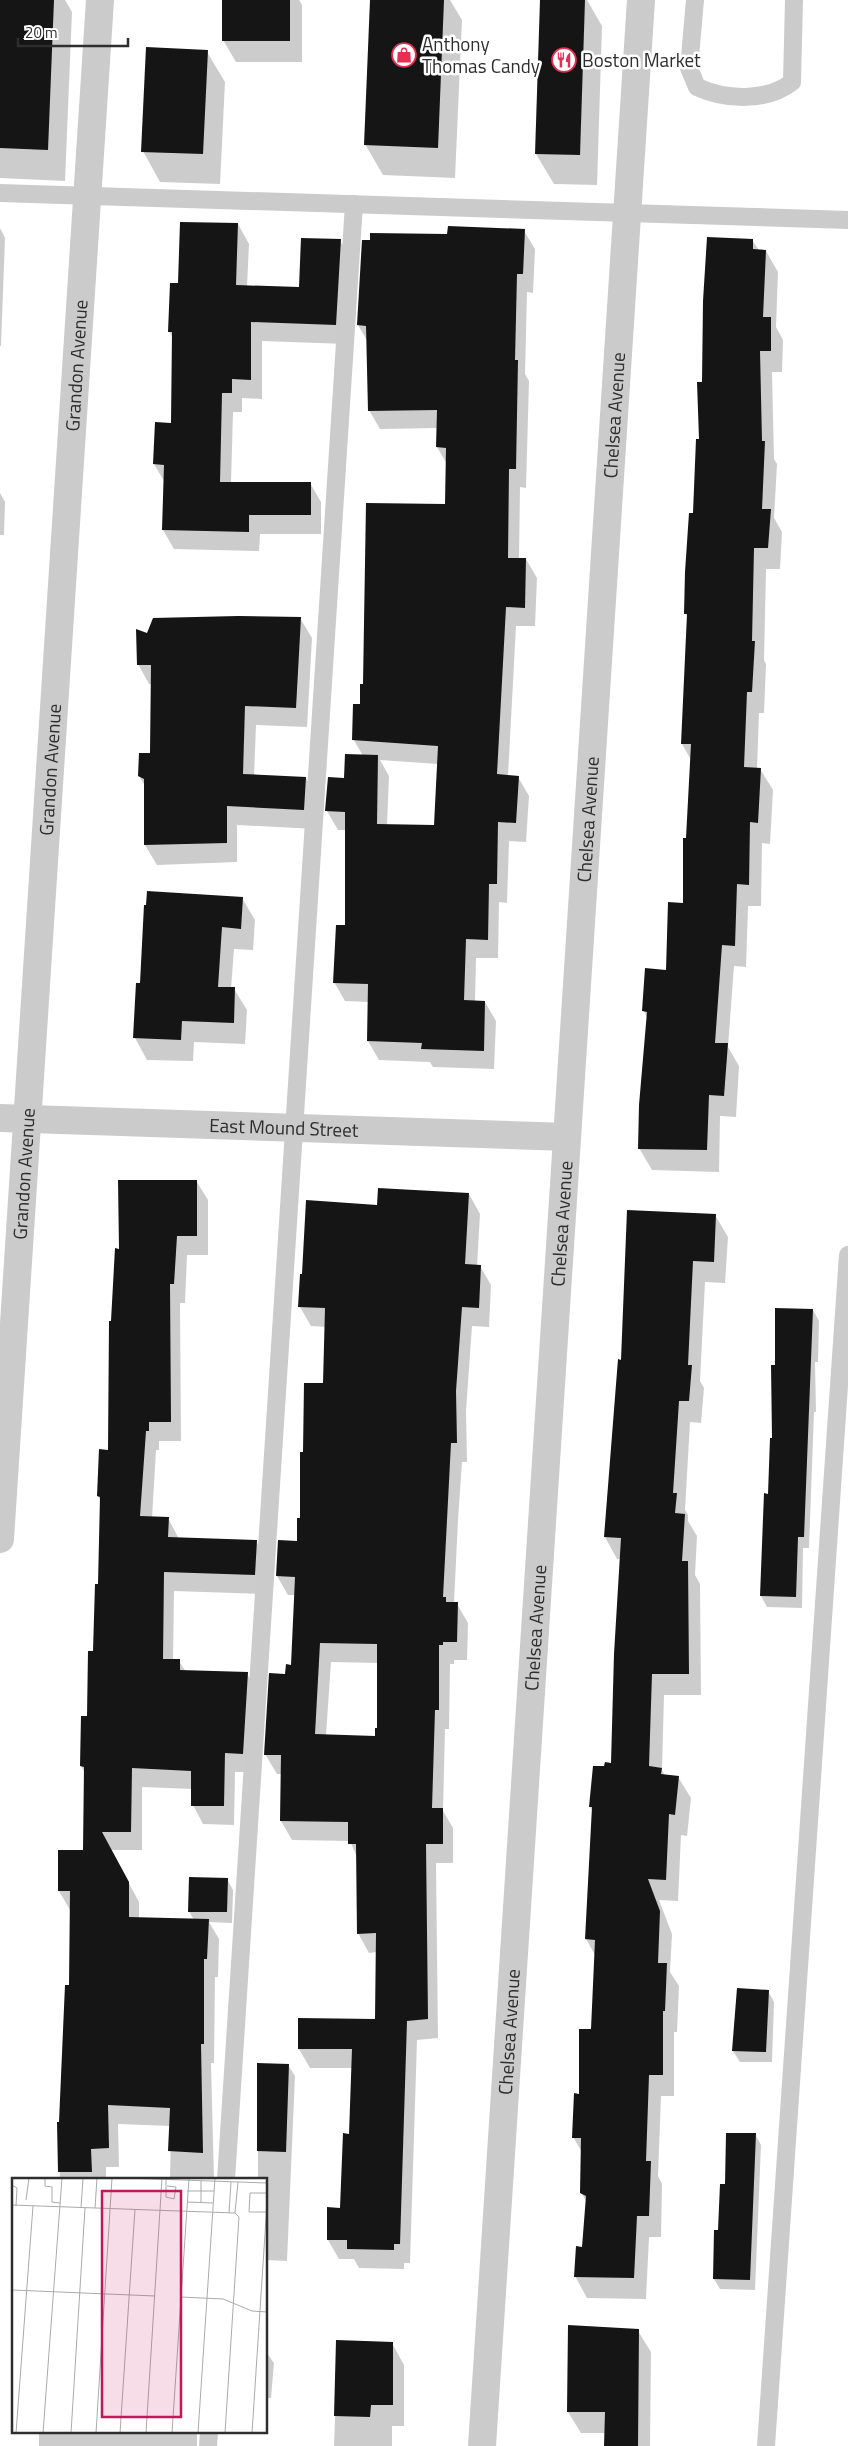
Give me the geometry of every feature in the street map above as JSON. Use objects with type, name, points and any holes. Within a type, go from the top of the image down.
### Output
[{"type":"street","name":"Grandon Avenue","points":[[0,1538],[100,0]]},
{"type":"street","name":"Chelsea Avenue","points":[[482,2446],[642,0]]},
{"type":"street","name":"East Mound Street","points":[[0,1118],[567,1137]]},
{"type":"lane","points":[[695,0],[690,68],[698,87],[714,95],[754,96],[781,90],[792,82],[794,0]]},
{"type":"lane","points":[[0,193],[848,220]]},
{"type":"lane","points":[[226,2178],[354,204]]},
{"type":"lane","points":[[766,2446],[848,1255]]},
{"type":"building","points":[[0,0],[54,0],[48,150],[0,148]]},
{"type":"building","points":[[222,0],[290,0],[290,41],[222,41]]},
{"type":"building","points":[[370,0],[444,0],[438,148],[364,145]]},
{"type":"building","points":[[540,0],[585,0],[580,155],[535,154]]},
{"type":"building","points":[[146,47],[208,50],[203,154],[141,152]]},
{"type":"building","points":[[180,222],[238,223],[236,285],[299,287],[301,238],[341,239],[336,325],[251,322],[251,380],[232,379],[232,393],[222,393],[220,482],[311,482],[311,515],[249,515],[249,532],[162,530],[164,465],[153,464],[155,422],[171,423],[172,332],[168,332],[170,283],[178,283]]},
{"type":"building","points":[[448,226],[525,229],[523,274],[517,274],[515,360],[518,360],[516,469],[509,469],[508,558],[526,558],[525,608],[506,607],[497,774],[519,776],[516,823],[498,822],[497,884],[489,884],[488,940],[466,939],[464,1000],[485,1001],[484,1051],[421,1049],[422,1043],[367,1041],[368,984],[333,983],[336,925],[345,925],[345,812],[325,811],[328,777],[344,778],[345,754],[378,755],[377,824],[434,825],[438,746],[352,740],[353,704],[360,704],[360,684],[363,684],[366,503],[445,504],[446,448],[436,447],[437,410],[368,411],[366,326],[357,325],[362,240],[370,240],[370,233],[447,234]]},
{"type":"building","points":[[707,237],[753,239],[753,249],[766,250],[763,317],[771,317],[771,351],[760,351],[762,441],[765,441],[762,509],[771,509],[768,548],[754,548],[752,641],[755,641],[752,692],[747,692],[744,767],[761,768],[758,823],[750,822],[749,885],[737,884],[735,946],[722,945],[715,1043],[728,1043],[724,1096],[709,1095],[707,1150],[638,1149],[639,1105],[647,1012],[642,1011],[645,968],[666,970],[668,902],[683,903],[683,838],[686,838],[691,744],[681,744],[687,614],[684,614],[685,572],[689,513],[693,513],[696,439],[699,439],[697,382],[702,382],[703,301]]},
{"type":"building","points":[[301,617],[296,708],[245,706],[243,774],[306,777],[304,810],[227,806],[227,843],[144,845],[144,779],[138,776],[139,753],[150,753],[151,665],[137,665],[136,629],[147,633],[153,618]]},
{"type":"building","points":[[147,891],[243,897],[241,929],[222,927],[218,987],[235,987],[234,1023],[182,1021],[181,1040],[133,1038],[136,983],[140,983],[144,905],[146,905]]},
{"type":"building","points":[[118,1180],[197,1180],[197,1236],[177,1236],[174,1284],[170,1284],[171,1422],[149,1422],[149,1431],[146,1431],[140,1516],[169,1517],[168,1537],[257,1540],[255,1575],[164,1572],[163,1659],[180,1659],[180,1670],[248,1672],[243,1754],[225,1753],[224,1806],[191,1806],[191,1771],[132,1768],[131,1832],[102,1832],[129,1882],[129,1917],[209,1919],[207,1959],[204,1959],[204,2044],[201,2044],[203,2153],[168,2151],[170,2108],[108,2105],[109,2148],[91,2149],[92,2172],[58,2172],[57,2122],[59,2122],[65,1985],[69,1985],[70,1891],[58,1891],[58,1850],[83,1850],[84,1767],[80,1766],[81,1716],[87,1716],[88,1651],[93,1651],[95,1584],[98,1584],[100,1497],[97,1496],[99,1449],[108,1450],[109,1321],[111,1321],[115,1248],[119,1249]]},
{"type":"building","points":[[378,1188],[469,1193],[465,1264],[481,1265],[479,1308],[462,1307],[456,1391],[457,1443],[451,1443],[443,1597],[446,1597],[446,1602],[458,1602],[457,1642],[443,1642],[443,1645],[439,1645],[439,1710],[435,1710],[432,1808],[443,1808],[443,1844],[426,1844],[428,2019],[407,2021],[400,2244],[394,2244],[394,2250],[347,2249],[347,2240],[327,2240],[327,2207],[340,2208],[343,2133],[349,2134],[352,2049],[298,2049],[298,2018],[375,2019],[376,1933],[357,1934],[356,1844],[348,1844],[348,1822],[280,1821],[281,1755],[264,1755],[269,1673],[285,1674],[286,1664],[291,1665],[295,1577],[276,1576],[278,1540],[297,1541],[297,1518],[300,1518],[300,1452],[303,1452],[304,1383],[323,1383],[325,1308],[298,1307],[300,1274],[302,1274],[306,1200],[377,1205]],"holes":[[[320,1643],[377,1644],[377,1728],[375,1728],[375,1736],[315,1734]]]},
{"type":"building","points":[[627,1210],[716,1214],[714,1262],[693,1261],[688,1365],[692,1365],[689,1401],[679,1401],[673,1493],[677,1493],[675,1513],[685,1514],[682,1561],[688,1561],[689,1674],[652,1674],[649,1766],[662,1768],[661,1774],[679,1776],[675,1815],[669,1814],[666,1880],[648,1879],[660,1911],[658,1963],[667,1963],[665,2011],[663,2011],[663,2075],[649,2075],[646,2161],[651,2161],[649,2216],[637,2216],[634,2278],[574,2277],[576,2246],[582,2247],[586,2196],[580,2193],[581,2138],[572,2138],[574,2093],[579,2094],[579,2029],[591,2029],[595,1940],[585,1939],[592,1807],[589,1807],[593,1766],[604,1766],[605,1762],[611,1763],[614,1654],[621,1538],[604,1537],[618,1359],[621,1360]]},
{"type":"building","points":[[775,1308],[813,1309],[804,1537],[798,1537],[796,1597],[760,1596],[764,1493],[768,1494],[770,1438],[772,1438],[771,1365],[775,1365]]},
{"type":"building","points":[[189,1877],[228,1878],[227,1912],[188,1912]]},
{"type":"building","points":[[737,1988],[769,1990],[766,2052],[732,2051]]},
{"type":"building","points":[[257,2063],[289,2064],[286,2152],[257,2151]]},
{"type":"building","points":[[726,2133],[756,2133],[750,2280],[713,2279],[714,2230],[718,2230],[720,2184],[725,2184]]},
{"type":"building","points":[[568,2325],[639,2329],[638,2446],[604,2446],[605,2412],[567,2412]]},
{"type":"building","points":[[336,2340],[393,2342],[393,2405],[371,2405],[370,2417],[334,2416]]},
{"type":"place","name":"Anthony Thomas Candy","points":[[404,55]]},
{"type":"place","name":"Boston Market","points":[[564,60]]}]
